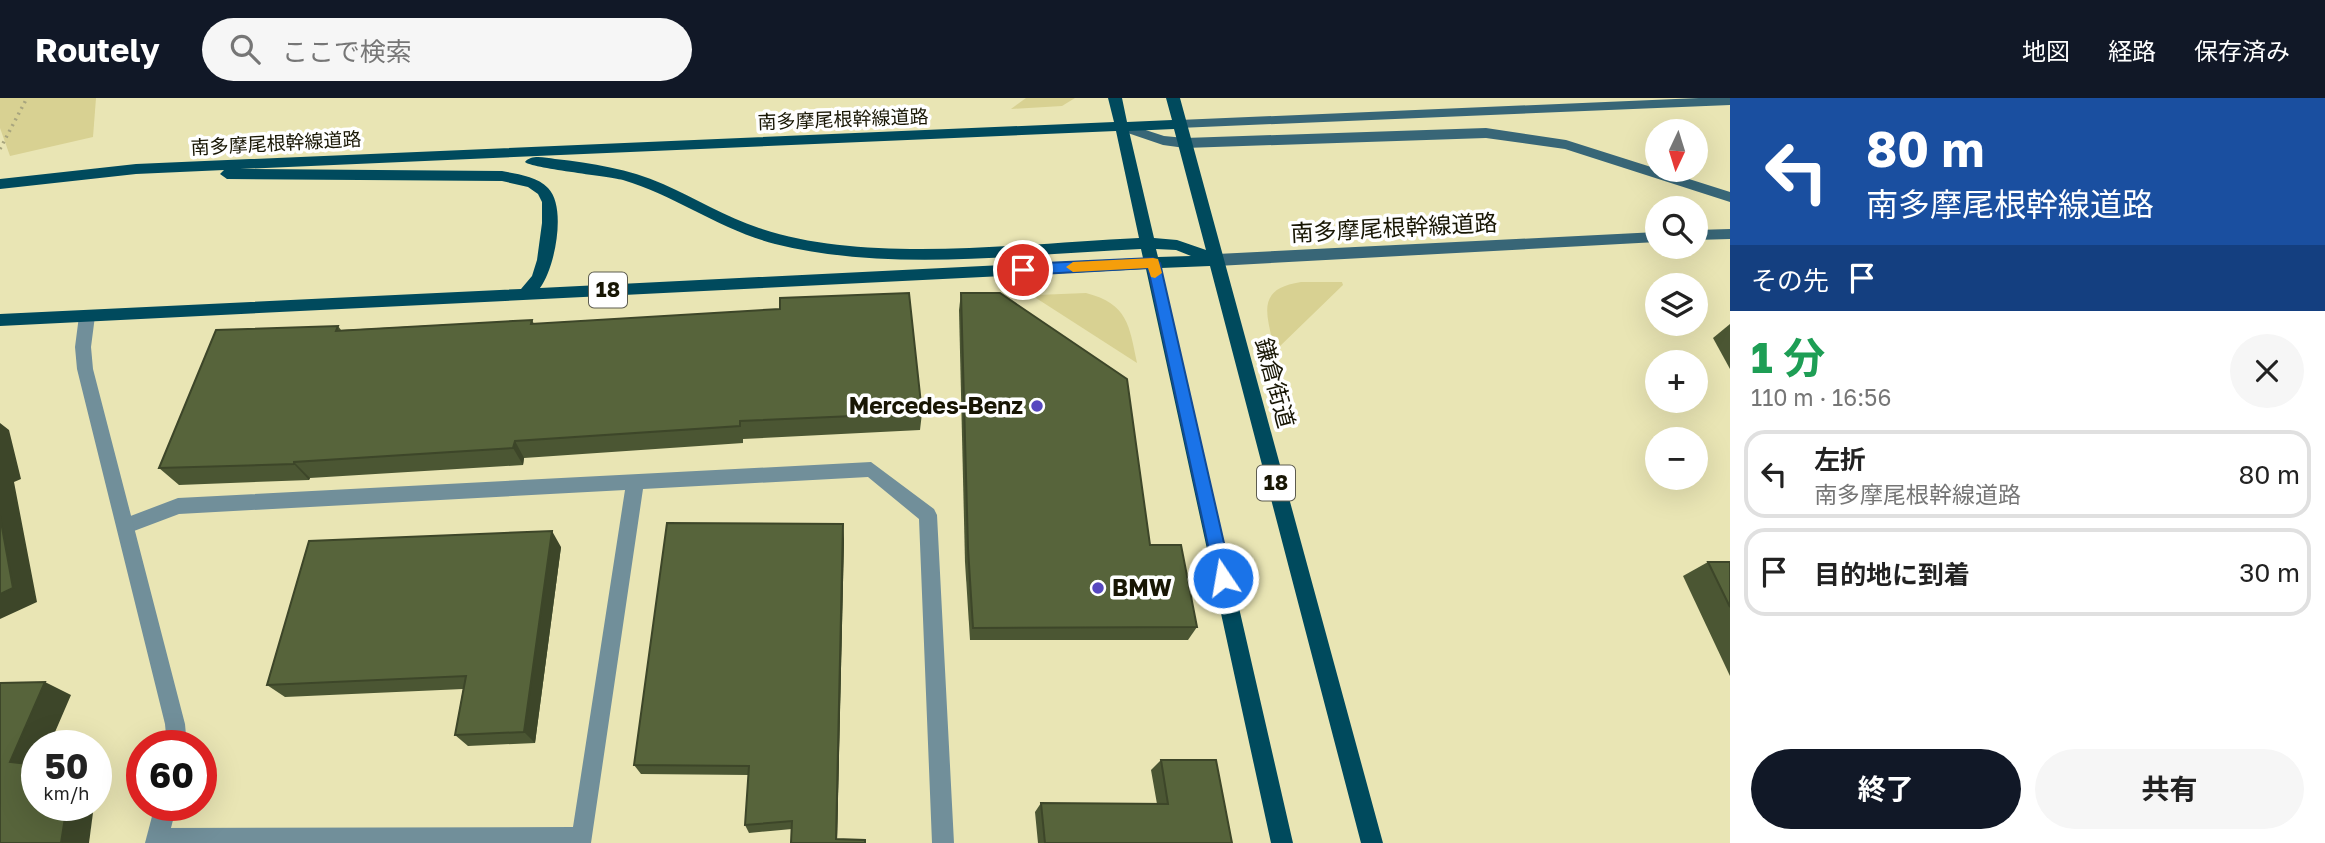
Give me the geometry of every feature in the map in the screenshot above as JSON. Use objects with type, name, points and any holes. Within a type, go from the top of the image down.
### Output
[{"type":"main road","points":[[1115,98],[1282,843]]},
{"type":"main road","name":"鎌倉街道","points":[[1173,98],[1372,843]]},
{"type":"main road","name":"南多摩尾根幹線道路","points":[[0,184],[136,169],[1730,101]]},
{"type":"main road","points":[[1121,127],[1163,140],[1185,143],[1486,132],[1566,145],[1730,197]]},
{"type":"main road","points":[[448,156],[601,169],[656,187],[741,229],[816,247],[894,253],[1149,243],[1177,246],[1201,252],[1217,260]]},
{"type":"main road","points":[[136,169],[260,176],[348,174],[502,176],[520,179],[538,186],[547,196],[551,208],[543,266],[538,278],[525,294]]},
{"type":"main road","points":[[1708,235],[1730,234]]},
{"type":"main road","name":"南多摩尾根幹線道路","points":[[0,320],[1645,238]]},
{"type":"street","points":[[87,316],[83,347],[85,369],[176,730]]},
{"type":"street","points":[[126,526],[178,506],[635,484],[871,469],[928,515],[943,843]]},
{"type":"street","points":[[162,821],[157,841],[582,838],[635,484]]},
{"type":"path","points":[[0,149],[27,98]]},
{"type":"shaded area","points":[[0,98],[96,98],[93,137],[10,156],[0,128]]},
{"type":"shaded area","points":[[1026,98],[1075,98],[1062,106],[1011,109]]},
{"type":"shaded area","points":[[1301,282],[1342,282],[1343,285],[1278,348],[1274,348],[1267,314],[1270,297],[1286,285]]},
{"type":"shaded area","points":[[1086,293],[1111,303],[1124,318],[1132,338],[1137,363],[1036,298],[1037,295]]},
{"type":"building","points":[[909,293],[922,413],[740,421],[740,426],[515,441],[513,448],[294,464],[159,468],[216,330],[338,326],[336,331],[532,320],[531,324],[780,309],[780,298]]},
{"type":"building","points":[[961,293],[1000,293],[1127,379],[1150,545],[1181,545],[1197,627],[973,628],[968,548]]},
{"type":"building","points":[[0,516],[13,588],[0,594]]},
{"type":"building","points":[[667,523],[843,524],[836,839],[865,840],[865,843],[791,843],[792,821],[745,825],[749,766],[634,765]]},
{"type":"building","points":[[552,531],[524,732],[455,735],[466,676],[267,685],[309,541]]},
{"type":"building","points":[[1708,562],[1730,562],[1730,607]]},
{"type":"building","points":[[45,682],[24,730],[21,730],[21,737],[10,762],[21,763],[21,821],[64,821],[61,843],[0,843],[0,683]]},
{"type":"building","points":[[1161,760],[1216,760],[1232,843],[1045,843],[1041,803],[1168,804]]},
{"type":"slow traffic","points":[[1073,267],[1153,263],[1155,273]]},
{"type":"place","name":"Mercedes-Benz","points":[[1037,406]]},
{"type":"place","name":"BMW","points":[[1098,588]]},
{"type":"route","points":[[1023,270],[1153,263],[1223,578]]}]
